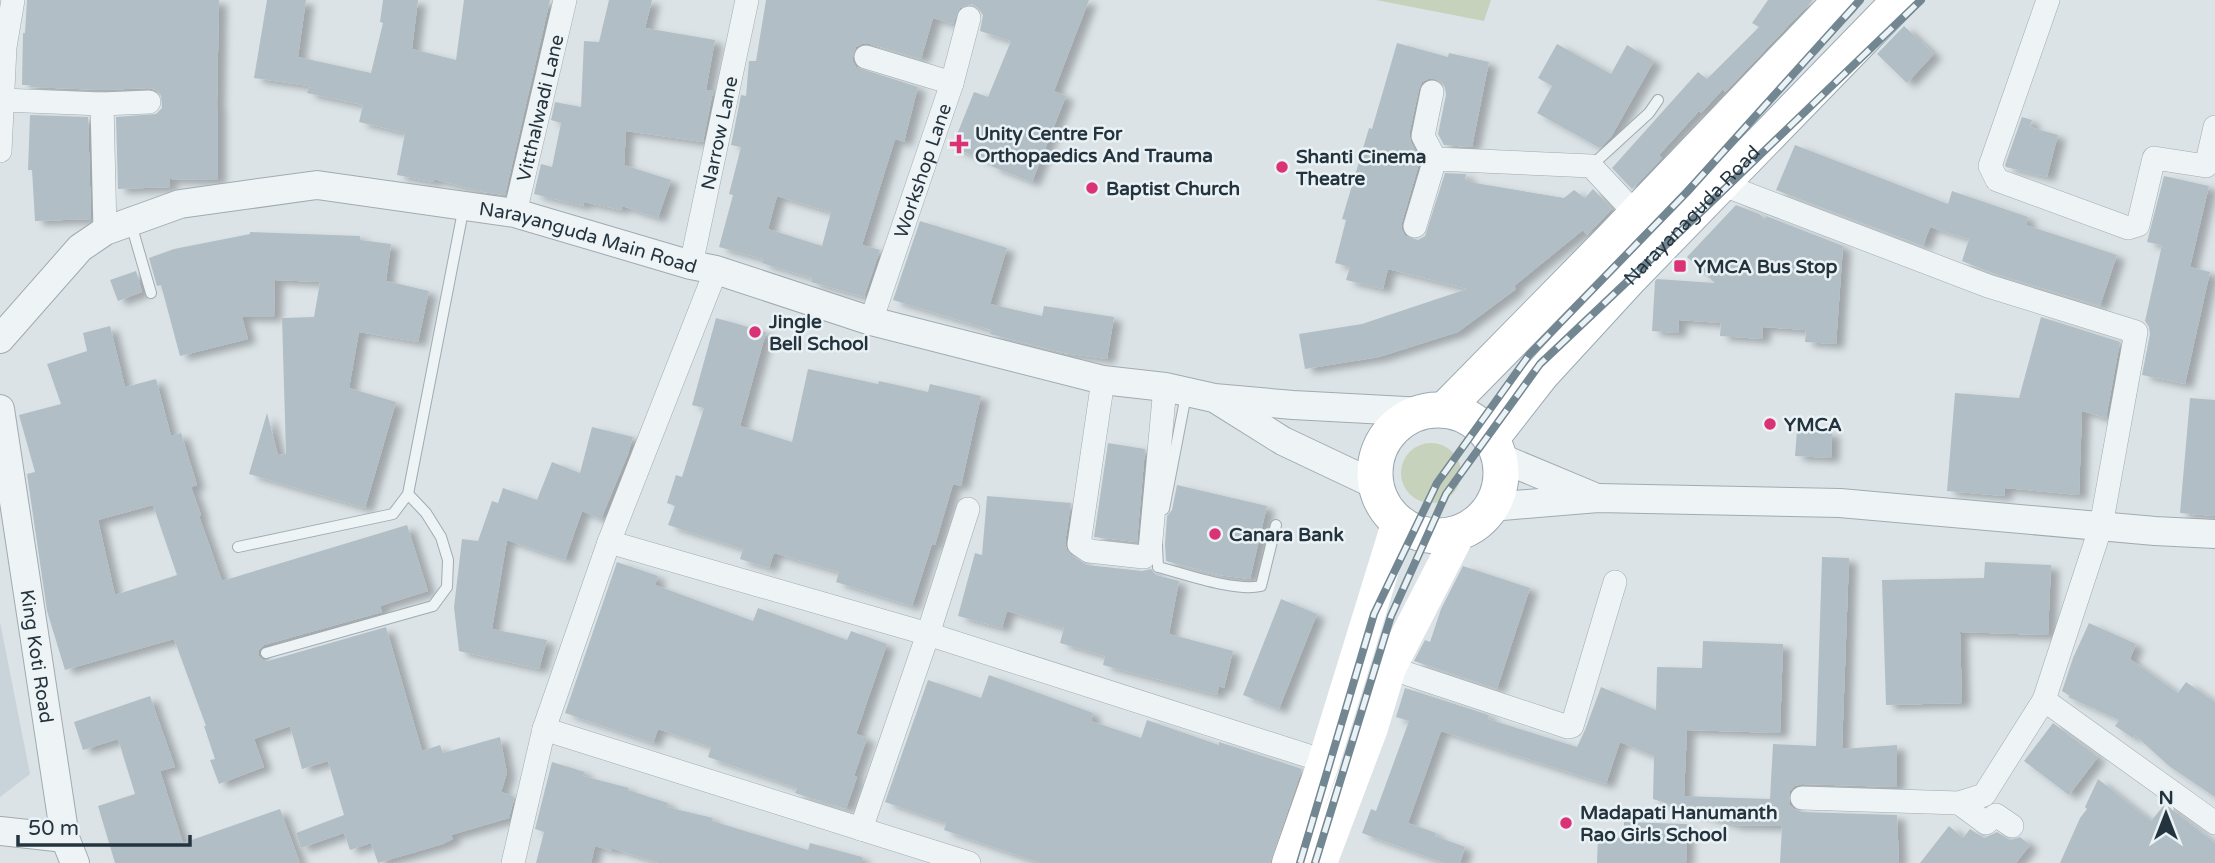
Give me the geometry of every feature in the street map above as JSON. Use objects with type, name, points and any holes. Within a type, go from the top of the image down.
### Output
[{"type":"main road","name":"Narayanaguda Road","points":[[1434,411],[1636,214],[1841,0]]},
{"type":"main road","name":"Narayanaguda Road","points":[[1496,448],[1541,375],[1900,0]]},
{"type":"main road","points":[[1740,106],[1770,134]]},
{"type":"main road","points":[[1434,411],[1462,415],[1479,425],[1496,448],[1501,485],[1491,508],[1477,522],[1460,532],[1438,536],[1417,532],[1398,522],[1384,505],[1376,485],[1375,465],[1380,447],[1391,431],[1406,418],[1434,411]]},
{"type":"main road","points":[[1288,863],[1324,761],[1398,522]]},
{"type":"main road","points":[[1321,863],[1372,728],[1390,667],[1460,532]]},
{"type":"street","points":[[0,151],[2,47],[13,0]]},
{"type":"street","name":"Vitthalwadi Lane","points":[[515,214],[565,0]]},
{"type":"street","name":"Narrow Lane","points":[[513,863],[544,729],[703,267],[747,0]]},
{"type":"street","points":[[2048,0],[1990,166],[1997,180],[2128,228],[2138,225],[2154,158],[2206,166],[2215,127]]},
{"type":"street","name":"Workshop Lane","points":[[871,321],[952,83],[969,18]]},
{"type":"street","points":[[866,57],[952,83]]},
{"type":"street","points":[[1415,226],[1435,159],[1423,136],[1432,92]]},
{"type":"street","points":[[2,100],[102,104],[149,102]]},
{"type":"street","points":[[102,104],[118,226]]},
{"type":"street","points":[[1435,159],[1591,166],[1636,214]]},
{"type":"street","points":[[1721,184],[1987,286],[2136,332],[2101,526],[2044,700],[1984,795],[1959,803],[1802,798]]},
{"type":"street","name":"Narayanguda Main Road","points":[[0,339],[80,248],[118,226],[180,204],[317,185],[515,214],[703,267],[871,321],[1103,380],[1176,389],[1214,398],[1293,405],[1434,411]]},
{"type":"street","points":[[1103,380],[1079,544],[1088,551],[1144,557],[1150,550],[1176,389]]},
{"type":"street","name":"Narayanguda Main Road","points":[[1214,398],[1283,441],[1376,485]]},
{"type":"street","name":"King Koti Road","points":[[0,409],[70,851],[5,834]]},
{"type":"street","points":[[1496,448],[1598,498]]},
{"type":"street","points":[[1491,508],[1598,498],[1840,503],[2215,534]]},
{"type":"street","points":[[861,829],[968,509]]},
{"type":"street","points":[[609,542],[928,634],[1324,761]]},
{"type":"street","points":[[1390,667],[1568,727],[1572,726],[1615,582]]},
{"type":"street","points":[[2044,700],[2215,823]]},
{"type":"street","points":[[544,729],[969,863]]},
{"type":"street","points":[[1959,803],[1986,823],[1996,816],[2012,827]]},
{"type":"lane","points":[[1591,166],[1649,113],[1658,100]]},
{"type":"lane","points":[[238,547],[393,514],[408,494],[464,206]]},
{"type":"lane","points":[[118,226],[151,293]]},
{"type":"lane","points":[[1176,389],[1158,542],[1158,567],[1234,586],[1261,586],[1276,524]]},
{"type":"lane","points":[[266,653],[433,606],[447,587],[448,560],[441,537],[408,494]]},
{"type":"shaded area","points":[[0,622],[30,774],[0,797]]},
{"type":"green space","points":[[1376,0],[1491,0],[1484,21]]},
{"type":"green space","points":[[1431,443],[1452,452],[1461,473],[1452,494],[1431,503],[1410,494],[1401,473],[1410,452]]},
{"type":"building","points":[[27,0],[219,0],[218,180],[169,179],[170,187],[118,189],[116,117],[156,114],[162,108],[161,95],[148,88],[102,90],[22,85]]},
{"type":"building","points":[[267,0],[306,0],[298,57],[371,73],[383,23],[380,22],[383,0],[418,0],[412,49],[456,60],[464,0],[550,0],[505,195],[434,179],[433,182],[397,175],[405,133],[359,122],[363,105],[307,93],[309,86],[254,78]]},
{"type":"building","points":[[609,0],[652,0],[645,28],[715,40],[706,90],[713,91],[703,142],[626,131],[624,165],[671,180],[658,218],[622,206],[621,210],[584,202],[583,206],[534,194],[541,164],[552,167],[561,123],[551,120],[555,102],[581,107],[584,41],[599,42]]},
{"type":"building","points":[[766,0],[1089,0],[1054,91],[1066,96],[1032,182],[952,147],[974,92],[988,97],[1011,41],[980,31],[983,15],[978,8],[972,4],[960,8],[953,24],[933,18],[921,59],[870,44],[856,47],[852,60],[856,67],[918,87],[904,142],[895,139],[862,245],[880,250],[864,297],[811,282],[812,278],[762,263],[763,259],[719,247],[733,195],[729,194],[741,147],[731,145],[741,95],[746,96],[749,61],[756,61]],"holes":[[[777,196],[831,212],[822,246],[768,229]]]},
{"type":"building","points":[[1768,0],[1813,0],[1725,92],[1723,89],[1701,113],[1699,111],[1659,155],[1662,158],[1632,189],[1612,168],[1698,72],[1707,79],[1759,27],[1752,23]]},
{"type":"building","points":[[1904,26],[1934,54],[1907,83],[1877,54]]},
{"type":"building","points":[[1397,43],[1448,57],[1449,53],[1489,62],[1472,147],[1444,145],[1438,134],[1445,88],[1442,82],[1435,79],[1422,82],[1409,134],[1420,160],[1402,222],[1405,236],[1418,240],[1425,236],[1445,173],[1466,174],[1465,179],[1475,183],[1564,198],[1574,190],[1585,198],[1593,189],[1612,209],[1587,235],[1583,230],[1514,286],[1516,289],[1458,332],[1379,357],[1305,369],[1299,334],[1362,324],[1467,289],[1388,269],[1383,289],[1346,280],[1350,267],[1335,263],[1346,220],[1342,219]]},
{"type":"building","points":[[1557,44],[1611,74],[1627,45],[1654,61],[1611,137],[1600,148],[1537,113],[1552,86],[1538,78]]},
{"type":"building","points":[[30,115],[88,117],[91,219],[35,221],[32,170],[28,170]]},
{"type":"building","points":[[2022,117],[2032,120],[2030,127],[2058,135],[2047,177],[2005,165]]},
{"type":"building","points":[[1795,145],[1948,204],[1952,191],[2028,217],[2026,225],[2117,255],[2100,306],[1962,261],[1969,239],[1930,227],[1923,246],[1776,190]]},
{"type":"building","points":[[2164,176],[2209,186],[2190,267],[2210,272],[2185,384],[2142,375],[2150,334],[2145,321],[2162,245],[2147,242]]},
{"type":"building","points":[[1736,205],[1765,219],[1766,216],[1843,246],[1836,344],[1805,342],[1806,330],[1763,327],[1762,339],[1720,336],[1721,323],[1679,320],[1678,333],[1652,331],[1657,279],[1715,283],[1687,257]]},
{"type":"building","points":[[920,221],[1007,248],[990,304],[1042,316],[1044,306],[1114,317],[1107,359],[1064,353],[990,334],[991,330],[893,300]]},
{"type":"building","points":[[250,232],[360,236],[360,240],[391,244],[386,281],[429,291],[418,342],[359,332],[349,388],[396,402],[365,508],[249,474],[267,413],[278,455],[286,454],[282,318],[314,317],[320,282],[275,280],[274,317],[242,317],[248,339],[180,356],[161,285],[157,286],[149,258],[174,249]]},
{"type":"building","points":[[136,271],[142,292],[118,301],[110,280]]},
{"type":"building","points":[[2041,317],[2120,342],[2106,418],[2082,411],[2079,495],[2005,488],[2004,496],[1947,491],[1955,393],[2019,398]]},
{"type":"building","points":[[716,318],[766,332],[740,426],[792,442],[808,369],[928,392],[930,384],[981,396],[961,486],[953,484],[935,545],[932,544],[912,606],[836,582],[839,572],[774,553],[769,568],[740,559],[743,549],[668,525],[675,506],[667,503],[676,475],[682,477],[704,408],[692,405]]},
{"type":"building","points":[[110,326],[125,387],[156,379],[171,436],[181,433],[197,485],[191,487],[201,515],[199,516],[222,581],[407,525],[428,591],[380,606],[382,612],[264,645],[259,650],[259,656],[268,661],[386,627],[422,751],[440,745],[443,753],[500,737],[507,773],[501,792],[513,796],[514,799],[509,818],[451,835],[453,839],[443,844],[378,863],[371,843],[350,850],[344,833],[301,848],[296,833],[344,815],[328,761],[302,769],[290,726],[254,739],[264,767],[219,784],[210,760],[215,759],[206,726],[174,639],[65,670],[47,611],[27,474],[35,472],[19,415],[61,404],[47,364],[87,351],[83,333]],"holes":[[[153,505],[177,575],[115,595],[98,520]]]},
{"type":"building","points":[[2190,398],[2215,400],[2215,516],[2180,513]]},
{"type":"building","points":[[592,427],[633,437],[601,519],[582,511],[565,560],[507,540],[492,629],[547,640],[539,669],[459,651],[454,607],[462,539],[478,541],[492,501],[498,503],[503,488],[537,500],[552,462],[580,473]]},
{"type":"building","points":[[1797,430],[1832,432],[1831,458],[1795,456]]},
{"type":"building","points":[[1108,443],[1145,449],[1137,542],[1094,537]]},
{"type":"building","name":"Canara Bank","points":[[1177,485],[1267,506],[1250,579],[1219,575],[1166,561],[1167,516],[1172,510]]},
{"type":"building","points":[[987,496],[1071,503],[1065,543],[1071,555],[1087,565],[1142,571],[1151,569],[1156,575],[1179,581],[1169,634],[1233,651],[1224,688],[1219,686],[1217,695],[1103,665],[1105,656],[1060,643],[1064,628],[1007,611],[1002,628],[958,616],[975,553],[982,555]]},
{"type":"building","points":[[1822,557],[1849,558],[1842,749],[1897,745],[1897,787],[1802,784],[1790,791],[1789,804],[1802,812],[1897,815],[1899,863],[1780,863],[1782,826],[1735,825],[1653,799],[1654,756],[1620,742],[1606,784],[1441,731],[1408,823],[1465,847],[1460,863],[1444,863],[1362,833],[1371,809],[1376,811],[1409,721],[1396,717],[1405,688],[1489,715],[1488,719],[1577,747],[1601,687],[1656,710],[1657,667],[1702,668],[1703,641],[1783,644],[1780,733],[1687,730],[1684,796],[1770,799],[1773,744],[1816,746]]},
{"type":"building","points":[[617,562],[658,576],[655,585],[753,621],[758,608],[847,640],[851,631],[887,644],[856,734],[867,738],[846,809],[795,793],[797,788],[708,757],[711,747],[658,729],[653,743],[565,713]]},
{"type":"building","points":[[1985,562],[2051,565],[2048,635],[1960,632],[1962,703],[1886,705],[1882,580],[1984,578]]},
{"type":"building","points":[[1463,566],[1530,588],[1497,689],[1414,661],[1425,640],[1430,642],[1441,609]]},
{"type":"building","points":[[1281,599],[1317,614],[1279,709],[1243,695]]},
{"type":"building","points":[[2089,623],[2136,644],[2130,659],[2178,693],[2186,682],[2215,702],[2215,797],[2169,766],[2135,735],[2133,738],[2115,726],[2119,720],[2068,697],[2070,696],[2062,691]]},
{"type":"building","points":[[989,675],[1093,713],[1091,721],[1141,738],[1147,720],[1219,745],[1219,742],[1302,769],[1270,863],[1040,863],[944,830],[946,823],[885,802],[928,680],[981,698]]},
{"type":"building","points":[[150,696],[175,767],[160,771],[183,843],[280,809],[300,863],[115,863],[98,806],[135,794],[118,739],[83,750],[74,722]]},
{"type":"building","points":[[2053,723],[2098,757],[2069,795],[2024,761]]},
{"type":"building","points":[[552,762],[585,772],[583,776],[629,788],[628,790],[668,803],[667,807],[713,818],[712,821],[808,850],[810,843],[862,857],[862,863],[659,863],[612,848],[612,851],[595,846],[591,863],[536,863],[544,832],[535,829]]},
{"type":"building","points":[[2098,779],[2151,821],[2165,804],[2215,843],[2215,863],[2060,863],[2080,818],[2087,809],[2085,807]]},
{"type":"building","points":[[1624,822],[1687,824],[1686,863],[1597,863],[1598,836],[1624,838]]},
{"type":"building","points":[[1949,826],[1963,838],[1970,829],[1984,838],[1997,832],[2010,840],[2020,837],[2030,845],[2016,863],[1920,863]]},
{"type":"railway","points":[[1300,863],[1374,614],[1437,483],[1529,355],[1687,192],[1860,0]]},
{"type":"railway","points":[[1315,863],[1391,616],[1446,494],[1540,364],[1921,0]]},
{"type":"place","name":"Unity Centre For Orthopaedics And Trauma","points":[[959,144]]},
{"type":"place","name":"Shanti Cinema Theatre","points":[[1282,167]]},
{"type":"place","name":"Baptist Church","points":[[1092,188]]},
{"type":"place","name":"YMCA Bus Stop","points":[[1680,266]]},
{"type":"place","name":"Jingle Bell School","points":[[755,332]]},
{"type":"place","name":"YMCA","points":[[1770,424]]},
{"type":"place","name":"Canara Bank","points":[[1215,534]]},
{"type":"place","name":"Madapati Hanumanth Rao Girls School","points":[[1566,823]]}]
